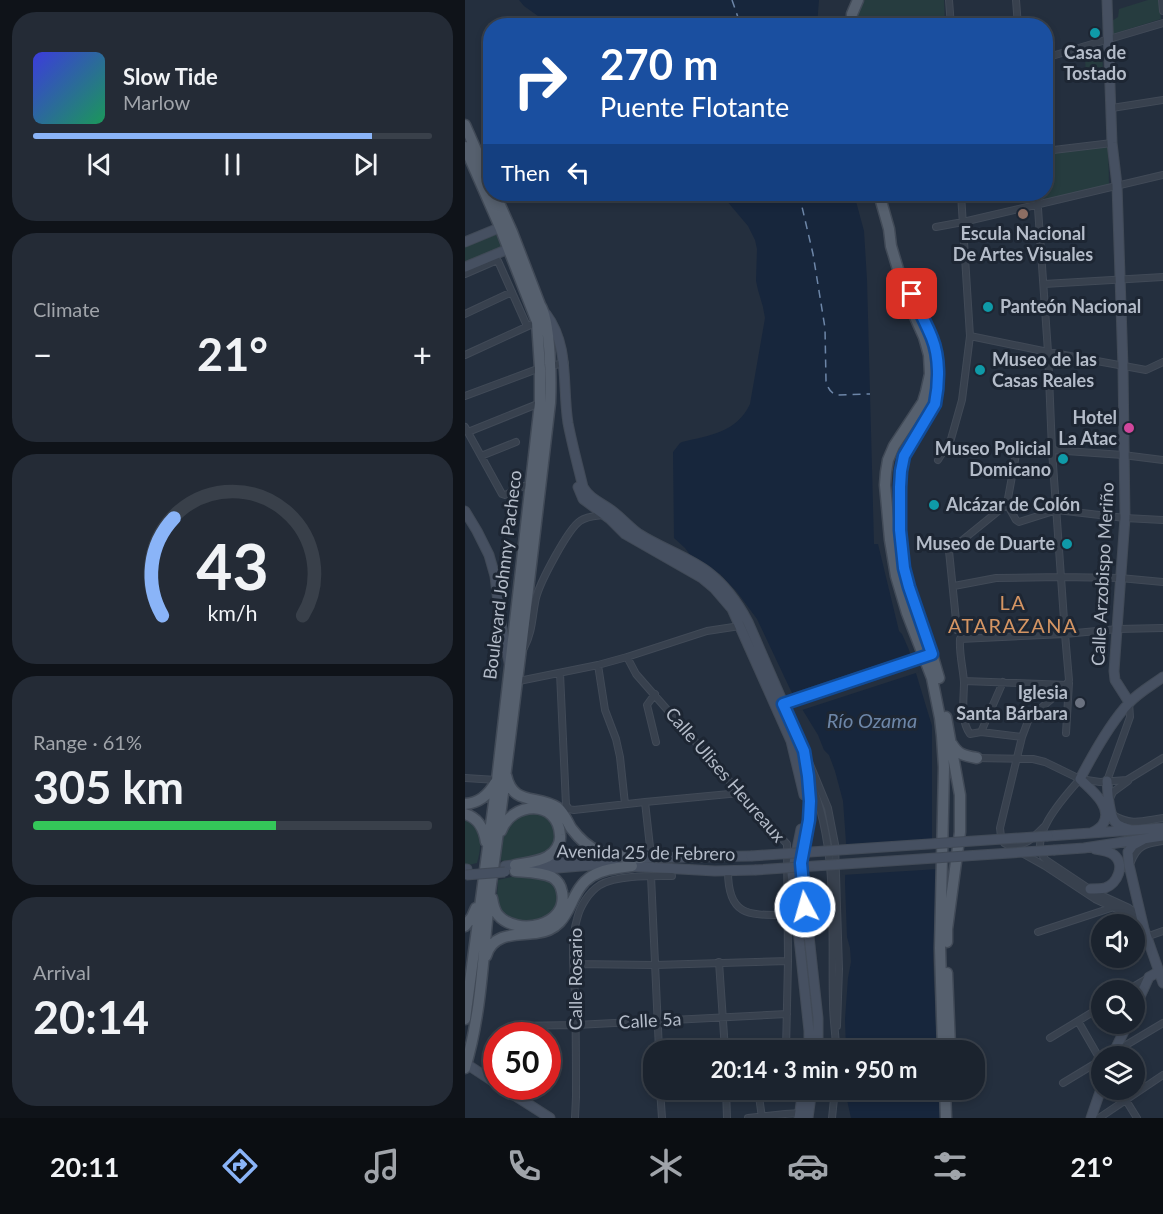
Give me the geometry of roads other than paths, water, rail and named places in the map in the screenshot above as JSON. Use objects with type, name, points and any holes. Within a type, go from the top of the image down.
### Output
[{"type":"main road","name":"Calle Arzobispo Meriño","points":[[1107,0],[1112,143],[1117,185],[1125,518],[1114,671],[1115,680],[1129,702]]},
{"type":"main road","points":[[852,18],[857,1]]},
{"type":"main road","points":[[465,125],[483,166]]},
{"type":"main road","name":"Boulevard Johnny Pacheco","points":[[465,147],[483,183]]},
{"type":"main road","name":"Boulevard Johnny Pacheco","points":[[465,1065],[474,1028],[476,980],[486,887],[505,771],[512,682],[510,667],[547,335],[543,310],[492,201]]},
{"type":"main road","name":"Boulevard Johnny Pacheco","points":[[497,201],[504,226]]},
{"type":"main road","points":[[881,201],[889,229],[898,244],[917,306],[933,339],[937,366],[935,404],[904,456],[900,487],[900,530],[904,568],[924,657],[937,699],[942,736],[949,763],[960,795],[960,832],[947,929],[950,1040]]},
{"type":"main road","points":[[465,242],[504,226]]},
{"type":"main road","points":[[465,267],[513,247]]},
{"type":"main road","name":"Boulevard Johnny Pacheco","points":[[491,851],[497,780],[512,682],[520,657],[550,403],[545,367],[513,247]]},
{"type":"main road","points":[[543,310],[549,317],[562,351],[568,423],[583,487],[587,494],[612,510],[638,533],[707,572],[727,590],[739,605],[748,622],[780,705],[803,787],[804,819],[792,873],[809,1040]]},
{"type":"main road","points":[[565,391],[562,400],[562,424],[583,499],[632,539],[691,570],[723,597],[732,609],[804,751],[814,799],[801,863],[818,1018],[818,1040]]},
{"type":"main road","points":[[465,511],[489,555],[495,576],[500,619],[510,667]]},
{"type":"main road","points":[[780,705],[924,657]]},
{"type":"main road","points":[[924,657],[941,690],[950,739],[942,808],[939,948],[943,1040]]},
{"type":"main road","points":[[1091,833],[1103,824],[1104,809],[1102,802],[1094,792],[1080,779],[1117,717],[1129,702],[1163,677]]},
{"type":"main road","points":[[950,739],[957,751],[973,758]]},
{"type":"main road","points":[[505,771],[508,783],[516,794],[557,808],[571,828],[593,849],[605,854],[641,858]]},
{"type":"main road","points":[[465,804],[480,801],[497,780]]},
{"type":"main road","points":[[1107,781],[1109,802],[1115,822],[1132,831]]},
{"type":"main road","points":[[491,851],[504,823],[512,814],[529,808],[546,811],[555,819],[559,826],[561,839],[554,853],[545,859],[510,869]]},
{"type":"main road","points":[[942,808],[947,814],[952,815],[959,811]]},
{"type":"main road","points":[[465,814],[473,816],[483,830],[491,851]]},
{"type":"main road","name":"Avenida 25 de Febrero","points":[[510,869],[582,860],[751,856],[1047,831],[1091,833],[1163,828]]},
{"type":"main road","points":[[1084,848],[1163,836]]},
{"type":"main road","points":[[1141,914],[1128,852],[1133,845],[1143,839]]},
{"type":"main road","points":[[1084,848],[1104,850],[1114,855],[1119,864],[1118,875],[1110,885],[1103,889],[1090,889]]},
{"type":"main road","name":"Avenida 25 de Febrero","points":[[466,872],[593,866],[755,870],[1084,848]]},
{"type":"main road","points":[[476,980],[487,952],[494,942],[507,935],[537,933],[555,926],[564,918],[575,895],[586,880],[603,871],[632,866]]},
{"type":"main road","points":[[486,887],[496,914],[504,921],[521,926],[551,921],[562,906],[563,895],[557,882],[553,877],[543,874],[510,869]]},
{"type":"main road","points":[[465,926],[473,917],[486,887]]},
{"type":"main road","points":[[1145,933],[1157,973],[1163,983]]},
{"type":"main road","points":[[465,950],[476,980]]},
{"type":"main road","points":[[1145,992],[1157,973]]},
{"type":"main road","name":"Boulevard Johnny Pacheco","points":[[465,1019],[476,980]]},
{"type":"main road","points":[[465,1065],[483,1075]]},
{"type":"main road","points":[[522,1100],[550,1118]]},
{"type":"main road","points":[[803,1100],[804,1116]]},
{"type":"main road","points":[[804,1116],[809,1100]]},
{"type":"main road","points":[[945,1100],[946,1118]]},
{"type":"main road","points":[[951,1100],[952,1118]]},
{"type":"main road","points":[[1093,1117],[1098,1100]]},
{"type":"street","points":[[949,0],[950,18]]},
{"type":"street","points":[[1015,0],[1017,18]]},
{"type":"street","points":[[1162,0],[1163,10]]},
{"type":"street","points":[[1053,56],[1163,23]]},
{"type":"street","points":[[1112,108],[1163,100]]},
{"type":"street","points":[[1053,150],[1112,143]]},
{"type":"street","points":[[936,227],[1163,175]]},
{"type":"street","points":[[938,460],[951,439],[962,400],[970,336],[962,201]]},
{"type":"street","points":[[1038,201],[1068,682],[1066,734]]},
{"type":"street","points":[[465,274],[497,261],[512,292],[532,324],[465,355]]},
{"type":"street","points":[[1044,284],[1163,277]]},
{"type":"street","points":[[465,314],[512,292]]},
{"type":"street","points":[[970,336],[1123,367],[1146,370],[1163,362]]},
{"type":"street","points":[[465,396],[545,367],[564,363]]},
{"type":"street","points":[[524,486],[503,495],[467,429],[540,403]]},
{"type":"street","points":[[481,456],[516,442]]},
{"type":"street","points":[[1022,448],[1017,449],[1007,504],[1019,522],[1057,510],[1163,520]]},
{"type":"street","points":[[1052,450],[1163,459]]},
{"type":"street","points":[[957,630],[949,550],[1007,504]]},
{"type":"street","name":"Boulevard Johnny Pacheco","points":[[520,657],[530,634],[536,597],[541,584],[572,528],[590,516],[603,515]]},
{"type":"street","points":[[954,586],[996,578],[1121,578],[1163,582]]},
{"type":"street","points":[[512,682],[598,665],[707,631],[740,626]]},
{"type":"street","points":[[1022,737],[968,731],[963,712],[964,681],[960,639],[1065,634],[1118,628],[1163,628]]},
{"type":"street","name":"Calle Ulises Heureaux","points":[[627,657],[636,674],[739,793],[787,844],[786,1040]]},
{"type":"street","points":[[598,665],[605,710],[616,739],[620,758],[625,804]]},
{"type":"street","points":[[559,673],[565,805],[569,809],[739,793]]},
{"type":"street","points":[[964,681],[1068,682]]},
{"type":"street","points":[[981,732],[1003,682]]},
{"type":"street","points":[[1068,682],[1028,721],[1000,828],[1001,837],[1004,843],[1039,862],[1095,899],[1127,914]]},
{"type":"street","points":[[655,694],[647,705],[656,742]]},
{"type":"street","points":[[1107,781],[1131,717],[1129,702]]},
{"type":"street","points":[[791,741],[808,776]]},
{"type":"street","points":[[804,751],[828,808],[835,844],[839,969],[839,1018],[836,1038]]},
{"type":"street","points":[[949,763],[973,758],[1033,759],[1045,762],[1086,781],[1127,780],[1133,777]]},
{"type":"street","points":[[1109,802],[1113,792],[1163,758]]},
{"type":"street","points":[[465,778],[497,780]]},
{"type":"street","points":[[1080,779],[1057,807],[1040,842],[1041,856],[1090,889],[1139,914]]},
{"type":"street","points":[[814,799],[825,825],[830,861],[833,1005],[836,1038]]},
{"type":"street","points":[[645,802],[650,847]]},
{"type":"street","points":[[1113,815],[1131,822],[1163,818]]},
{"type":"street","points":[[1004,843],[1016,846],[1047,831]]},
{"type":"street","points":[[1129,865],[1138,849],[1146,844],[1163,841]]},
{"type":"street","points":[[728,871],[728,887],[737,907],[750,913],[787,915]]},
{"type":"street","points":[[651,876],[659,1040]]},
{"type":"street","name":"Calle Rosario","points":[[575,1118],[574,931],[577,917],[591,892],[608,882],[651,876],[672,876]]},
{"type":"street","points":[[1038,932],[1121,904]]},
{"type":"street","points":[[1145,933],[1163,931]]},
{"type":"street","points":[[574,964],[655,965],[788,961]]},
{"type":"street","points":[[719,962],[725,1040]]},
{"type":"street","points":[[1050,1038],[1091,1013]]},
{"type":"street","name":"Calle 5a","points":[[561,1025],[787,1014]]},
{"type":"street","points":[[1078,1021],[1093,1046]]},
{"type":"street","points":[[1126,1046],[1163,1023]]},
{"type":"street","points":[[1063,1083],[1091,1066]]},
{"type":"street","points":[[1145,1087],[1163,1075]]},
{"type":"street","points":[[661,1100],[662,1118]]},
{"type":"street","points":[[726,1100],[727,1118]]},
{"type":"street","points":[[760,1100],[762,1117]]},
{"type":"street","points":[[832,1118],[834,1100]]},
{"type":"street","points":[[1093,1117],[1126,1100],[1137,1118]]},
{"type":"street","points":[[748,1118],[804,1116]]},
{"type":"water","points":[[519,0],[819,0],[818,18],[541,18]]},
{"type":"water","name":"Río Ozama","points":[[727,201],[856,201],[864,231],[874,544],[878,544],[899,631],[909,650],[932,726],[932,839],[936,870],[933,961],[937,1040],[846,1040],[845,1019],[851,962],[847,937],[843,801],[835,771],[818,735],[791,691],[757,619],[720,574],[694,560],[674,538],[673,452],[682,442],[712,435],[730,427],[744,414],[750,404],[765,318],[756,281],[755,240],[748,226]]},
{"type":"water","points":[[847,1100],[939,1100],[940,1118],[851,1118]]},
{"type":"place","name":"Casa de Tostado","points":[[1095,33]]},
{"type":"place","name":"Escula Nacional De Artes Visuales","points":[[1023,214]]},
{"type":"place","name":"Panteón Nacional","points":[[988,307]]},
{"type":"place","name":"Museo de las Casas Reales","points":[[980,370]]},
{"type":"place","name":"Hotel La Atac","points":[[1129,428]]},
{"type":"place","name":"Museo Policial Domicano","points":[[1063,459]]},
{"type":"place","name":"Alcázar de Colón","points":[[934,505]]},
{"type":"place","name":"Museo de Duarte","points":[[1067,544]]},
{"type":"place","name":"Iglesia Santa Bárbara","points":[[1080,703]]},
{"type":"district","name":"LA ATARAZANA","points":[[1013,614]]}]
